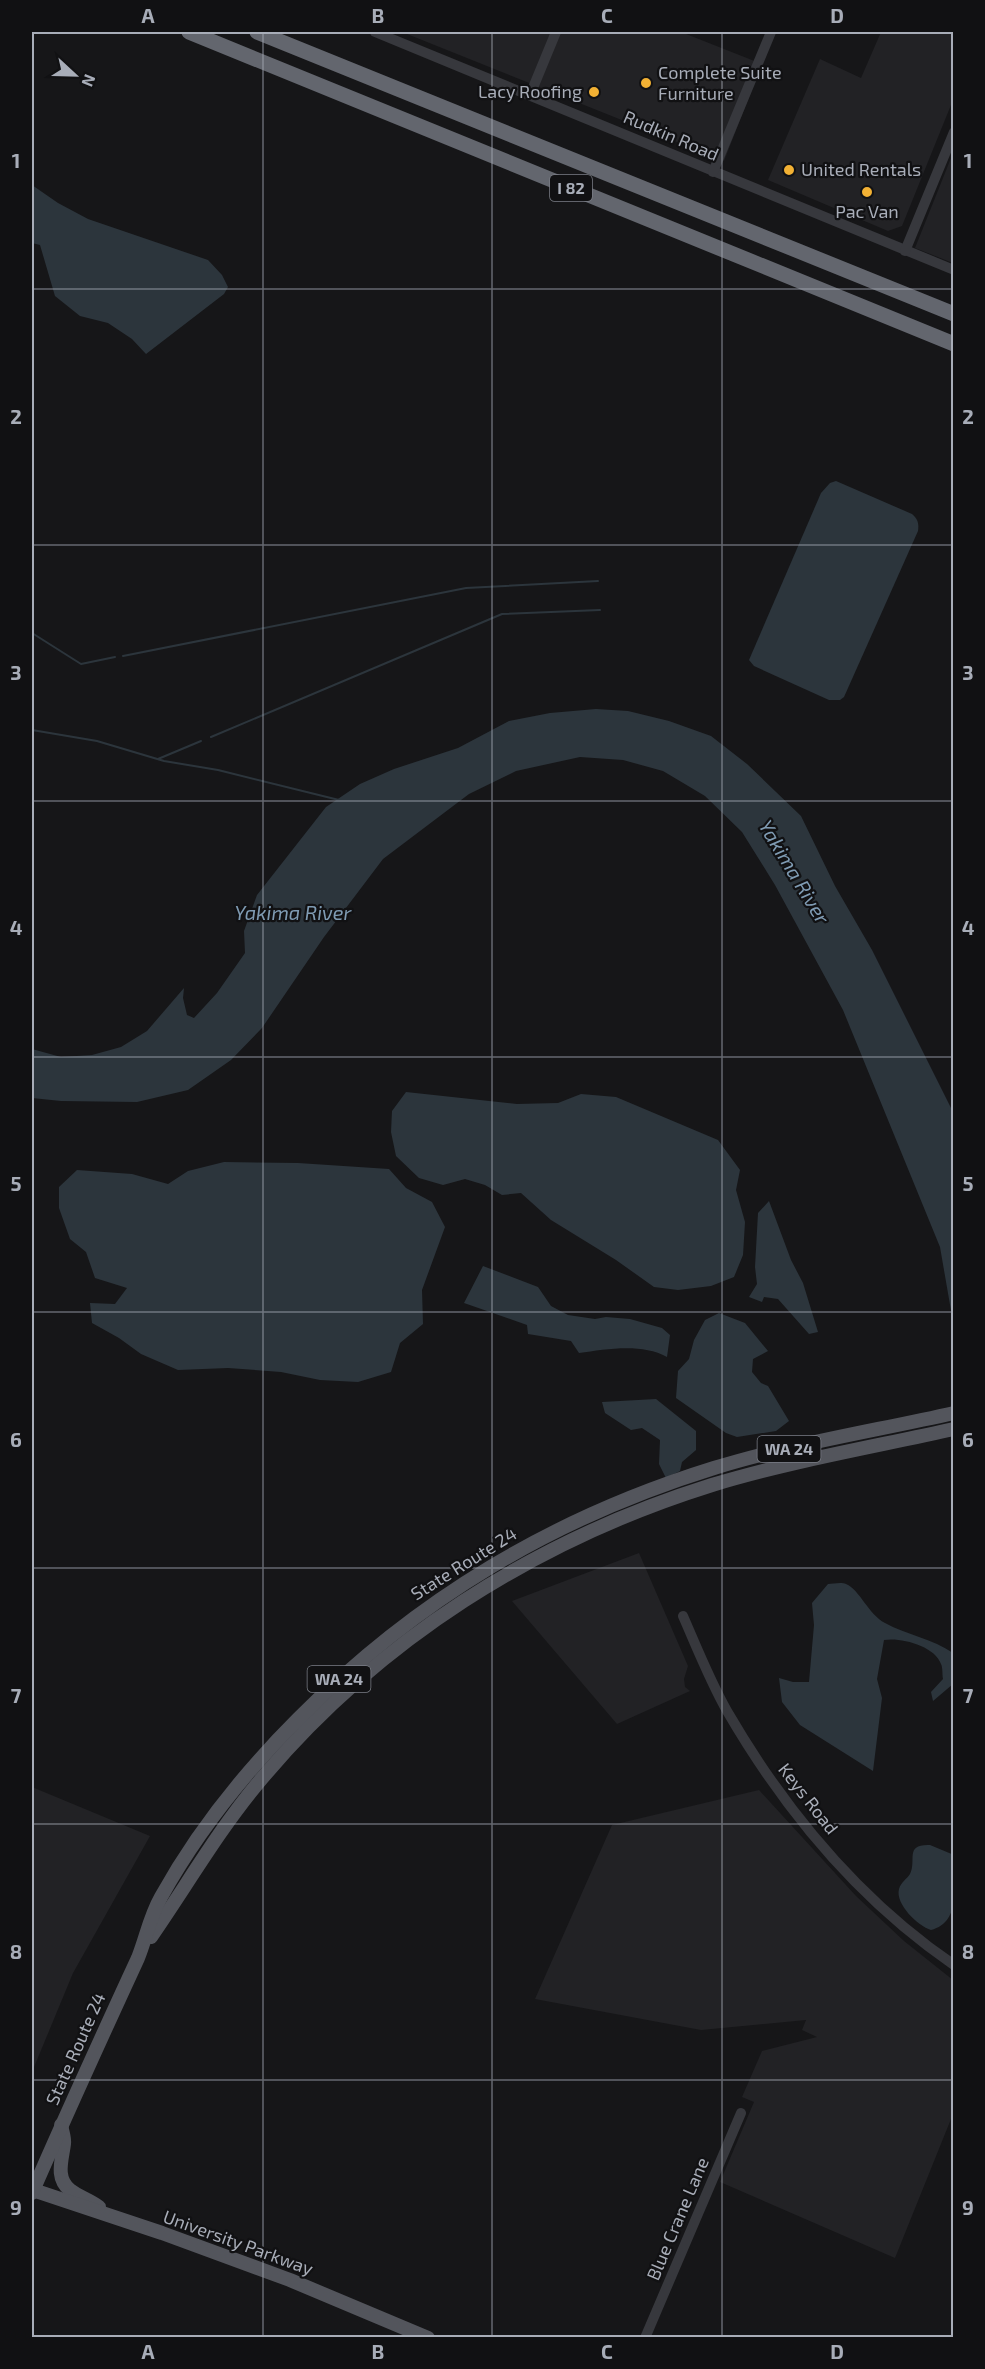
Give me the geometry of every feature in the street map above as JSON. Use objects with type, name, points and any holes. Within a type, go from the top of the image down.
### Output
[{"type":"highway","name":"I 82","points":[[189,32],[954,344]]},
{"type":"highway","name":"I 82","points":[[257,32],[954,314]]},
{"type":"main road","name":"State Route 24","points":[[32,2191],[140,1954],[159,1901],[207,1825],[262,1756],[378,1644],[466,1582],[550,1533],[628,1499],[740,1461],[954,1413]]},
{"type":"main road","name":"State Route 24","points":[[140,1954],[209,1847],[259,1782],[292,1745],[362,1678],[432,1621],[489,1584],[572,1539],[632,1514],[746,1476],[954,1429]]},
{"type":"main road","points":[[61,2125],[64,2144],[60,2164],[63,2182],[70,2190],[89,2199],[108,2215]]},
{"type":"main road","name":"University Parkway","points":[[32,2191],[108,2215],[290,2280],[428,2337]]},
{"type":"street","name":"Rudkin Road","points":[[375,32],[954,270]]},
{"type":"street","points":[[530,95],[556,32]]},
{"type":"street","points":[[713,172],[771,32]]},
{"type":"street","points":[[905,251],[954,132]]},
{"type":"street","name":"Keys Road","points":[[683,1616],[706,1670],[727,1710],[768,1776],[791,1807],[823,1846],[876,1902],[913,1935],[954,1965]]},
{"type":"street","name":"Blue Crane Lane","points":[[645,2337],[741,2113]]},
{"type":"shaded area","points":[[402,32],[681,32],[762,64],[724,161]]},
{"type":"shaded area","points":[[881,32],[954,32],[953,100],[902,226],[888,231],[768,180],[820,59],[861,78]]},
{"type":"shaded area","points":[[953,153],[953,263],[915,248]]},
{"type":"shaded area","points":[[639,1553],[688,1666],[684,1679],[685,1687],[690,1691],[617,1724],[512,1601]]},
{"type":"shaded area","points":[[32,1787],[150,1836],[73,1973],[32,2072]]},
{"type":"shaded area","points":[[759,1790],[856,1896],[904,1941],[953,1980],[953,2114],[895,2258],[720,2182],[754,2102],[742,2097],[762,2051],[817,2037],[802,2030],[806,2020],[701,2030],[535,1999],[612,1825]]},
{"type":"water","points":[[32,185],[58,203],[88,219],[208,260],[222,275],[228,287],[224,294],[146,354],[132,339],[108,323],[80,316],[55,296],[40,245],[32,243]]},
{"type":"water","points":[[836,481],[912,514],[917,520],[918,531],[844,697],[840,700],[829,700],[754,666],[749,660],[821,493],[830,483]]},
{"type":"water","name":"Yakima River","points":[[596,709],[628,711],[669,721],[711,736],[747,764],[801,816],[835,886],[872,950],[953,1112],[953,1322],[940,1247],[843,1010],[775,885],[742,832],[705,796],[663,771],[623,760],[580,757],[516,771],[469,794],[383,859],[324,937],[262,1028],[231,1060],[188,1090],[137,1102],[61,1101],[32,1098],[32,1049],[61,1057],[92,1055],[121,1047],[147,1031],[184,988],[183,998],[187,1015],[194,1018],[217,993],[245,953],[244,931],[257,895],[326,807],[360,784],[394,769],[458,748],[509,721],[550,713]]},
{"type":"water","points":[[406,1092],[517,1104],[558,1103],[581,1094],[616,1097],[718,1140],[740,1170],[736,1190],[745,1222],[743,1255],[734,1277],[711,1286],[678,1290],[654,1287],[616,1260],[551,1220],[521,1193],[502,1195],[485,1185],[465,1179],[443,1185],[419,1178],[396,1156],[391,1132],[392,1111]]},
{"type":"water","points":[[224,1162],[298,1163],[389,1169],[406,1188],[432,1202],[445,1227],[422,1290],[423,1324],[400,1343],[391,1372],[358,1382],[320,1380],[281,1372],[228,1368],[178,1370],[141,1354],[92,1323],[90,1303],[115,1304],[127,1288],[95,1278],[86,1252],[70,1239],[59,1208],[59,1187],[77,1170],[132,1174],[168,1184],[188,1171]]},
{"type":"water","points":[[769,1201],[791,1260],[803,1283],[818,1332],[809,1334],[778,1299],[764,1297],[762,1302],[749,1297],[757,1284],[755,1267],[758,1213]]},
{"type":"water","points":[[483,1266],[538,1287],[551,1306],[568,1315],[595,1319],[606,1317],[630,1319],[662,1328],[670,1335],[667,1357],[636,1349],[579,1353],[571,1341],[528,1334],[527,1325],[464,1303]]},
{"type":"water","points":[[719,1313],[745,1323],[768,1351],[753,1359],[752,1372],[761,1383],[768,1386],[789,1421],[776,1431],[737,1437],[726,1433],[676,1398],[678,1371],[689,1359],[694,1340],[705,1320]]},
{"type":"water","points":[[656,1399],[696,1431],[696,1450],[682,1462],[680,1471],[666,1478],[659,1464],[660,1440],[642,1428],[631,1430],[605,1413],[602,1402]]},
{"type":"water","points":[[828,1584],[846,1584],[856,1591],[874,1614],[885,1623],[953,1653],[953,1684],[933,1701],[931,1692],[943,1679],[942,1666],[938,1658],[917,1644],[891,1639],[884,1640],[877,1679],[882,1698],[873,1771],[800,1725],[782,1702],[779,1678],[793,1682],[809,1682],[814,1625],[812,1603]]},
{"type":"water","points":[[922,1845],[930,1845],[954,1855],[955,1888],[952,1909],[948,1918],[941,1926],[931,1930],[909,1914],[900,1901],[899,1895],[900,1887],[912,1869],[914,1850]]},
{"type":"waterway","points":[[123,656],[466,588],[598,581]]},
{"type":"waterway","points":[[211,737],[502,614],[600,610]]},
{"type":"waterway","points":[[32,633],[81,664],[115,657]]},
{"type":"waterway","points":[[32,730],[97,741],[164,761],[218,770],[339,800]]},
{"type":"waterway","points":[[158,759],[201,741]]},
{"type":"place","name":"Complete Suite Furniture","points":[[646,83]]},
{"type":"place","name":"Lacy Roofing","points":[[594,92]]},
{"type":"place","name":"United Rentals","points":[[789,170]]},
{"type":"place","name":"Pac Van","points":[[867,192]]}]
